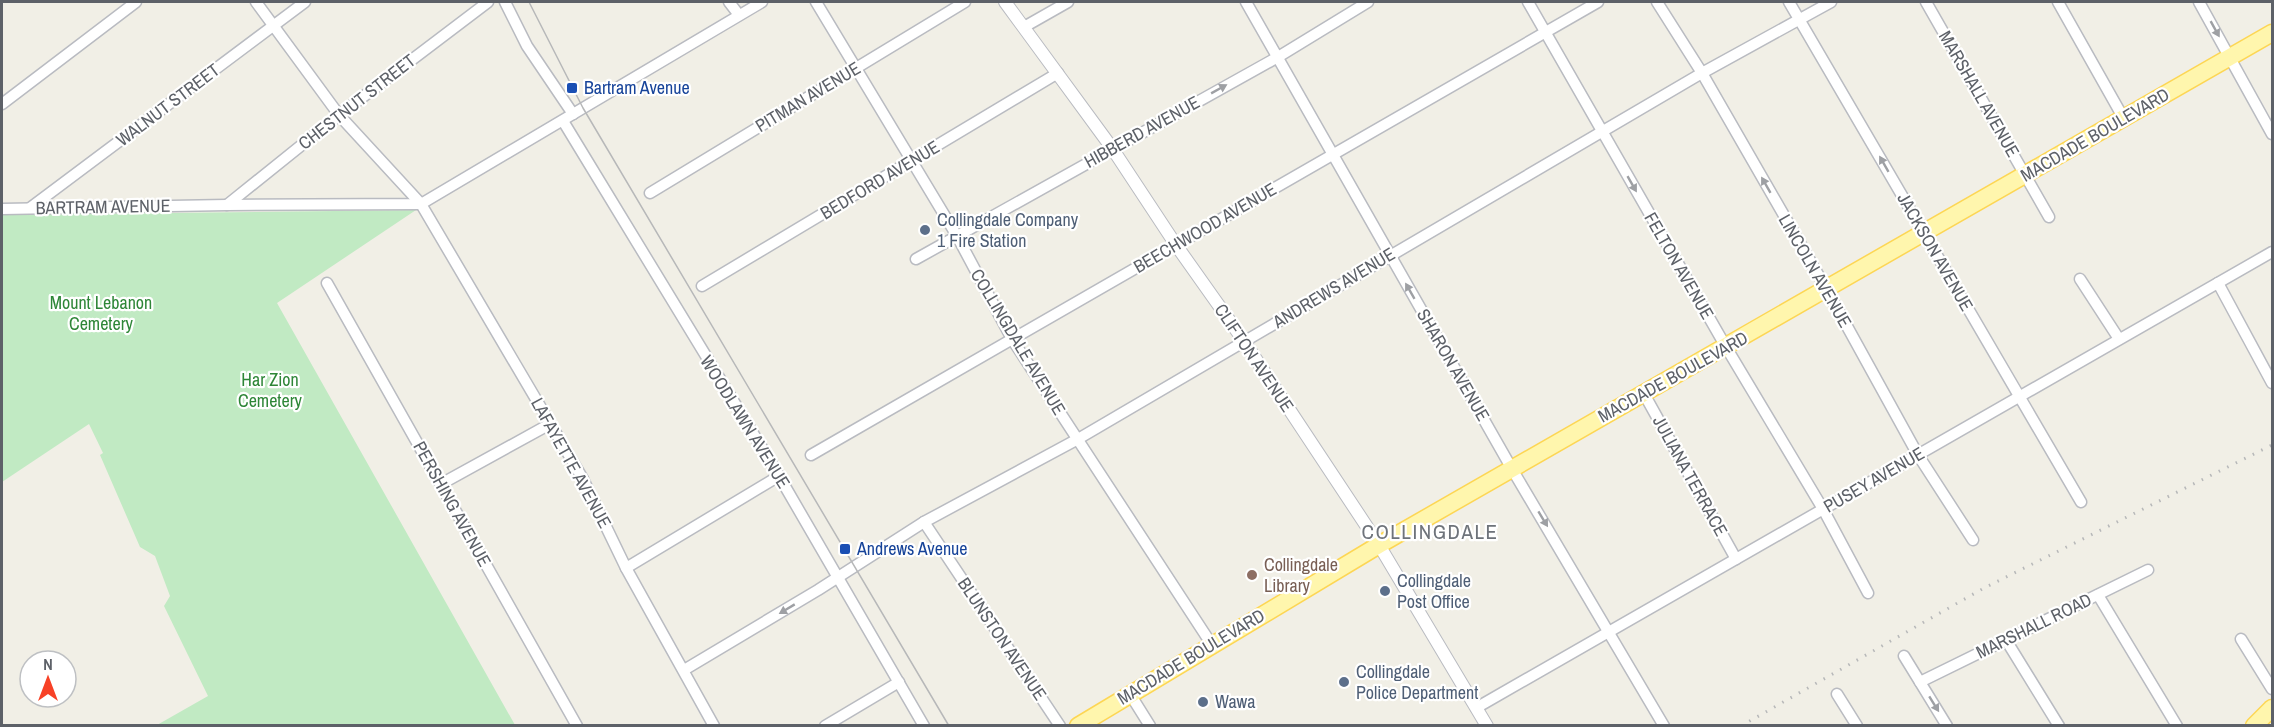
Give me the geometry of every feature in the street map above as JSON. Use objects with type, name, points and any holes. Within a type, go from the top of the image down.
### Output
[{"type":"main road","name":"MACDADE BOULEVARD","points":[[1078,726],[1379,545],[2272,33]]},
{"type":"main road","points":[[2254,726],[2272,708]]},
{"type":"street","points":[[2,104],[136,2]]},
{"type":"street","name":"LAFAYETTE AVENUE","points":[[256,2],[339,115],[421,204],[583,479],[626,568],[714,726]]},
{"type":"street","name":"WALNUT STREET","points":[[30,208],[305,2]]},
{"type":"street","name":"CHESTNUT STREET","points":[[226,204],[488,2]]},
{"type":"street","points":[[505,2],[527,46],[573,114]]},
{"type":"street","points":[[729,2],[739,15]]},
{"type":"street","points":[[421,204],[762,2]]},
{"type":"street","name":"COLLINGDALE AVENUE","points":[[816,2],[957,236],[1012,339],[1212,645]]},
{"type":"street","name":"PITMAN AVENUE","points":[[650,193],[965,2]]},
{"type":"street","name":"CLIFTON AVENUE","points":[[1005,2],[1112,148],[1176,245],[1244,341],[1379,545],[1487,726]]},
{"type":"street","points":[[1024,27],[1068,2]]},
{"type":"street","name":"SHARON AVENUE","points":[[1246,2],[1512,469],[1610,630],[1664,726]]},
{"type":"street","name":"HIBBERD AVENUE","points":[[916,259],[1278,57],[1368,2]]},
{"type":"street","name":"FELTON AVENUE","points":[[1528,2],[1726,347],[1823,509],[1868,593]]},
{"type":"street","name":"BEECHWOOD AVENUE","points":[[811,455],[1598,2]]},
{"type":"street","name":"LINCOLN AVENUE","points":[[1657,2],[1702,73],[1827,290],[1918,455],[1973,540]]},
{"type":"street","name":"JACKSON AVENUE","points":[[1789,2],[2081,502]]},
{"type":"street","name":"ANDREWS AVENUE","points":[[684,670],[924,522],[1078,439],[1702,73],[1831,2]]},
{"type":"street","name":"MARSHALL AVENUE","points":[[1926,2],[2049,217]]},
{"type":"street","points":[[2058,2],[2124,119]]},
{"type":"street","points":[[2199,2],[2272,134]]},
{"type":"street","name":"BEDFORD AVENUE","points":[[702,286],[1058,73]]},
{"type":"street","name":"WOODLAWN AVENUE","points":[[563,121],[779,476],[836,578],[924,726]]},
{"type":"street","name":"BARTRAM AVENUE","points":[[2,209],[226,204],[421,204]]},
{"type":"street","name":"PUSEY AVENUE","points":[[1476,708],[2272,252]]},
{"type":"street","points":[[2080,279],[2119,339]]},
{"type":"street","name":"PERSHING AVENUE","points":[[327,283],[577,726]]},
{"type":"street","points":[[2218,283],[2272,383]]},
{"type":"street","name":"JULIANA TERRACE","points":[[1643,392],[1736,559]]},
{"type":"street","points":[[441,484],[550,424]]},
{"type":"street","points":[[626,568],[779,476]]},
{"type":"street","name":"BLUNSTON AVENUE","points":[[924,522],[1060,726]]},
{"type":"street","name":"MARSHALL ROAD","points":[[1920,681],[2148,570]]},
{"type":"street","points":[[2097,595],[2177,726]]},
{"type":"street","points":[[2241,639],[2272,689]]},
{"type":"street","points":[[2006,640],[2059,726]]},
{"type":"street","points":[[1904,656],[1947,726]]},
{"type":"street","points":[[825,726],[899,682]]},
{"type":"street","points":[[1130,694],[1150,726]]},
{"type":"street","points":[[1837,694],[1857,726]]},
{"type":"green space","name":"Mount Lebanon Cemetery","points":[[416,210],[277,303],[515,725],[157,725],[208,696],[164,606],[170,596],[155,556],[140,547],[100,455],[103,453],[89,424],[2,482],[2,215]]},
{"type":"tram line","points":[[529,2],[583,108],[949,726]]},
{"type":"railway","points":[[1741,726],[1984,588],[2272,445]]},
{"type":"place","name":"Bartram Avenue","points":[[572,88]]},
{"type":"place","name":"Collingdale Company 1 Fire Station","points":[[925,230]]},
{"type":"place","name":"Andrews Avenue","points":[[845,549]]},
{"type":"place","name":"Collingdale Library","points":[[1252,575]]},
{"type":"place","name":"Collingdale Post Office","points":[[1385,591]]},
{"type":"place","name":"Collingdale Police Department","points":[[1344,682]]},
{"type":"place","name":"Wawa","points":[[1203,702]]},
{"type":"district","name":"COLLINGDALE","points":[[1430,532]]},
{"type":"park label","name":"Har Zion Cemetery","points":[[270,390]]}]
